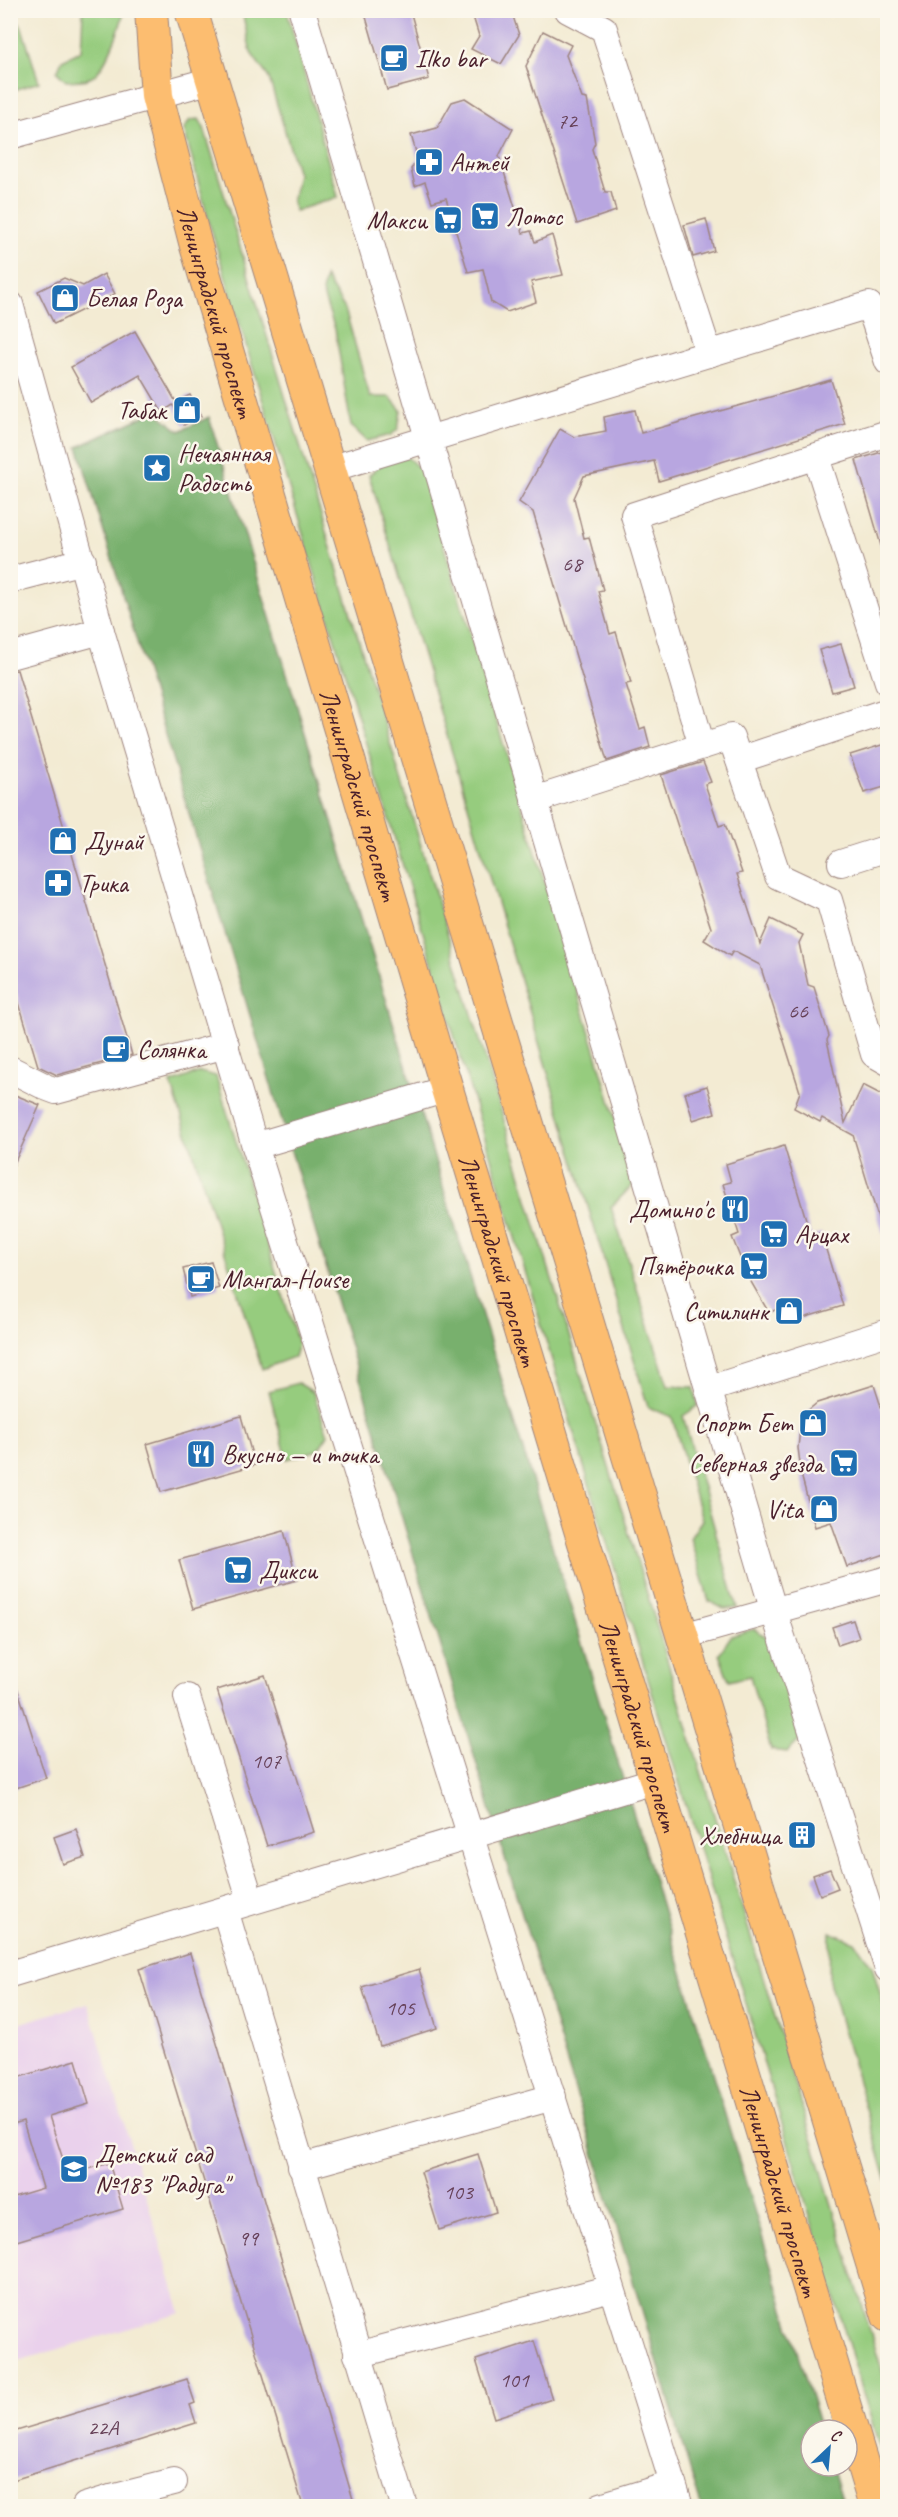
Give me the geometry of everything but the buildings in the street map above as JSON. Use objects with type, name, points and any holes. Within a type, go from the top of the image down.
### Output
[{"type":"main road","name":"Ленинградский проспект","points":[[151,10],[157,96],[196,246],[447,1089],[874,2506]]},
{"type":"main road","points":[[191,10],[888,2316]]},
{"type":"street","points":[[302,10],[774,1612],[888,1969]]},
{"type":"street","points":[[568,10],[604,29],[709,354]]},
{"type":"street","points":[[10,136],[212,80]]},
{"type":"street","points":[[10,304],[101,631],[255,1146],[676,2495],[601,2506]]},
{"type":"street","points":[[330,470],[869,305],[888,362]]},
{"type":"street","points":[[702,746],[634,515],[888,433]]},
{"type":"street","points":[[816,457],[888,681]]},
{"type":"street","points":[[10,580],[83,561]]},
{"type":"street","points":[[10,656],[101,631]]},
{"type":"street","points":[[739,760],[888,711]]},
{"type":"street","points":[[534,800],[731,737],[778,876],[829,900],[874,1054],[888,1062]]},
{"type":"street","points":[[842,863],[888,848]]},
{"type":"street","points":[[10,1069],[56,1091],[226,1045]]},
{"type":"street","points":[[255,1146],[447,1089]]},
{"type":"street","points":[[709,1389],[888,1332]]},
{"type":"street","points":[[683,1636],[888,1579]]},
{"type":"street","points":[[187,1697],[251,1901]]},
{"type":"street","points":[[12,1967],[225,1910],[657,1780]]},
{"type":"street","points":[[225,1910],[404,2506]]},
{"type":"street","points":[[301,2167],[553,2097]]},
{"type":"street","points":[[357,2355],[611,2288]]},
{"type":"street","points":[[85,2506],[113,2502],[174,2482]]},
{"type":"shaded area","name":"Детский сад №183 \"Радуга\"","points":[[88,2003],[181,2313],[11,2363],[11,2026]]},
{"type":"green space","points":[[83,11],[124,11],[112,48],[96,74],[87,79],[66,81],[57,72],[62,60],[81,51]]},
{"type":"green space","points":[[242,11],[287,11],[338,197],[295,211],[292,203],[298,174],[269,78],[251,53]]},
{"type":"green space","points":[[11,17],[21,25],[39,82],[11,91]]},
{"type":"green space","points":[[199,119],[204,128],[887,2387],[887,2472],[211,229],[184,129],[190,120]]},
{"type":"green space","points":[[325,277],[345,309],[370,397],[390,397],[401,410],[398,429],[391,435],[367,441],[351,426],[335,329],[322,292]]},
{"type":"green space","points":[[155,411],[180,431],[209,417],[817,2418],[799,2418],[799,2478],[836,2478],[844,2506],[701,2506],[78,447]]},
{"type":"green space","points":[[407,457],[421,470],[635,1183],[611,1207],[668,1386],[694,1387],[698,1406],[683,1416],[737,1608],[724,1609],[709,1601],[690,1538],[702,1520],[672,1417],[648,1407],[369,475],[384,462]]},
{"type":"green space","points":[[200,1072],[216,1076],[298,1344],[294,1357],[262,1369],[171,1083]]},
{"type":"green space","points":[[298,1383],[313,1392],[328,1435],[318,1450],[287,1459],[269,1391]]},
{"type":"green space","points":[[754,1629],[770,1639],[800,1740],[788,1752],[771,1750],[750,1676],[729,1681],[719,1654],[731,1636]]},
{"type":"green space","points":[[830,1932],[855,1942],[872,1966],[887,2016],[887,2182],[829,1981]]},
{"type":"place","name":"Ilko bar","points":[[394,58]]},
{"type":"place","name":"Антей","points":[[429,162]]},
{"type":"place","name":"Лотос","points":[[485,216]]},
{"type":"place","name":"Макси","points":[[448,220]]},
{"type":"place","name":"Белая Роза","points":[[65,298]]},
{"type":"place","name":"Табак","points":[[187,410]]},
{"type":"place","name":"Нечаянная Радость","points":[[157,468]]},
{"type":"place","name":"Дунай","points":[[63,841]]},
{"type":"place","name":"Трика","points":[[58,883]]},
{"type":"place","name":"Солянка","points":[[116,1049]]},
{"type":"place","name":"Домино'c","points":[[735,1209]]},
{"type":"place","name":"Арцах","points":[[774,1234]]},
{"type":"place","name":"Пятёрочка","points":[[754,1266]]},
{"type":"place","name":"Мангал-House","points":[[201,1279]]},
{"type":"place","name":"Ситилинк","points":[[789,1311]]},
{"type":"place","name":"Спорт Бет","points":[[813,1423]]},
{"type":"place","name":"Вкусно — и точка","points":[[201,1454]]},
{"type":"place","name":"Северная звезда","points":[[844,1463]]},
{"type":"place","name":"Vita","points":[[824,1509]]},
{"type":"place","name":"Дикси","points":[[238,1570]]},
{"type":"place","name":"Хлебница","points":[[802,1835]]},
{"type":"place","name":"Детский сад №183 \"Радуга\"","points":[[74,2169]]}]
